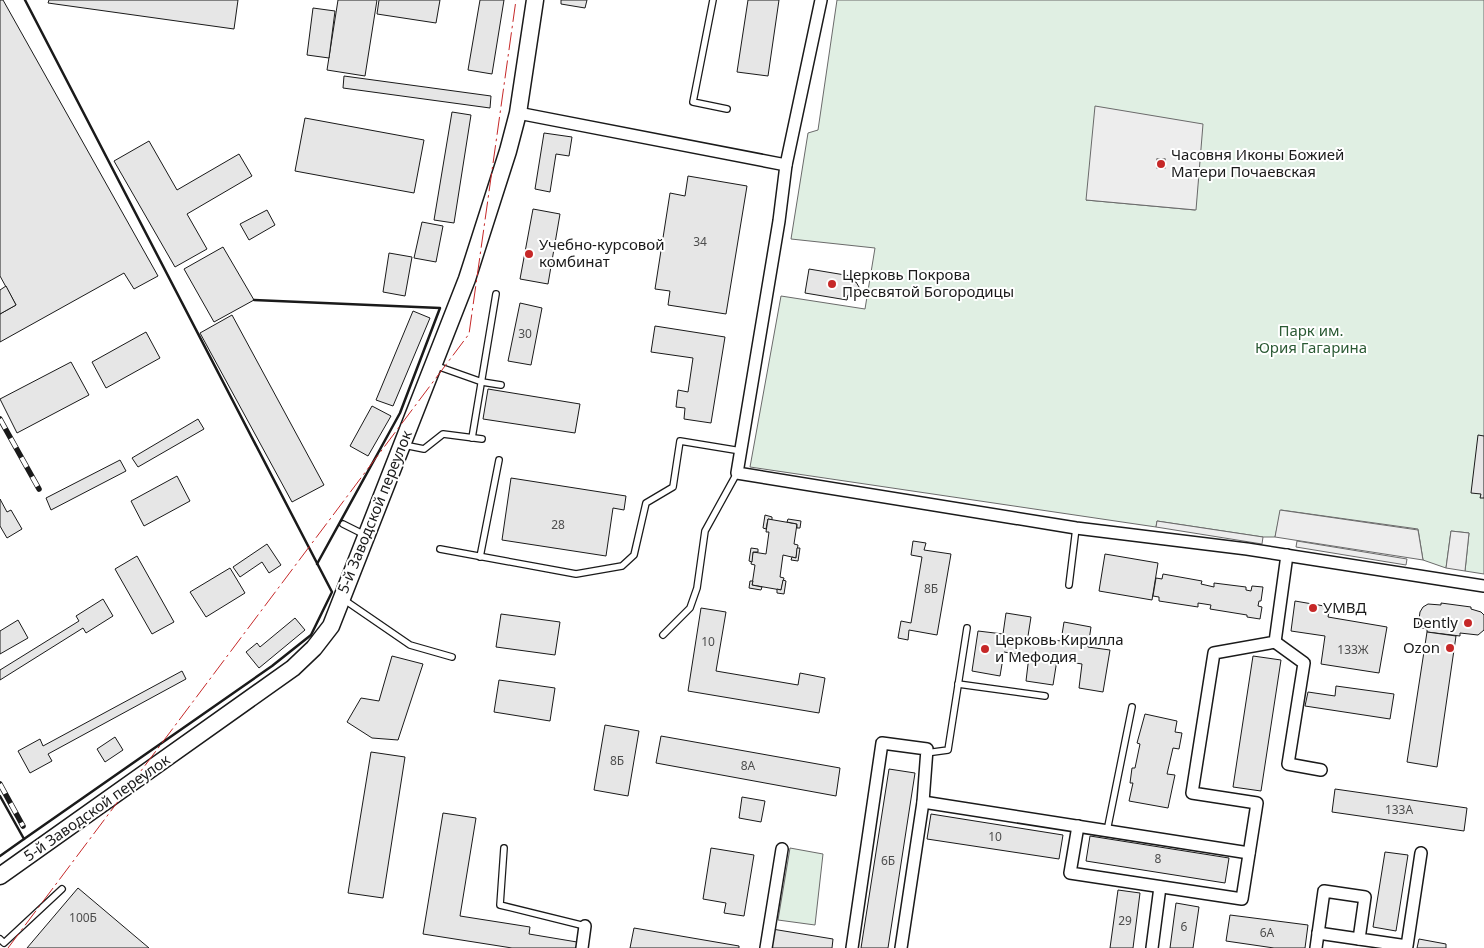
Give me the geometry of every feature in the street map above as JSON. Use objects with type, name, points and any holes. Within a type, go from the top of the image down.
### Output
[{"type":"street","name":"5-й Заводской переулок","points":[[0,876],[293,668],[314,648],[331,626],[467,279],[508,151],[518,113],[535,0]]},
{"type":"street","points":[[821,0],[786,165],[779,221],[737,473],[1076,528],[1287,555],[1484,586]]},
{"type":"street","points":[[518,113],[786,165]]},
{"type":"street","points":[[1274,642],[1287,555]]},
{"type":"street","points":[[1078,826],[1070,873],[1242,899],[1257,803],[1192,793],[1214,653],[1274,642],[1304,663],[1288,764],[1322,770]]},
{"type":"street","points":[[852,948],[882,743],[927,748],[923,802],[901,948]]},
{"type":"street","points":[[923,802],[1249,853]]},
{"type":"street","points":[[766,948],[782,850]]},
{"type":"street","points":[[1318,933],[1407,946],[1421,853]]},
{"type":"street","points":[[1152,948],[1160,887]]},
{"type":"street","points":[[1316,948],[1324,891],[1366,897],[1359,939]]},
{"type":"street","points":[[582,948],[585,926]]},
{"type":"lane","points":[[713,0],[693,102],[727,109]]},
{"type":"lane","points":[[472,438],[496,294]]},
{"type":"lane","points":[[433,364],[482,382],[501,385]]},
{"type":"lane","points":[[402,445],[424,449],[443,434],[482,439]]},
{"type":"lane","points":[[440,549],[576,574],[622,566],[634,555],[646,503],[673,487],[680,441],[741,451]]},
{"type":"lane","points":[[480,557],[499,460]]},
{"type":"lane","points":[[663,635],[690,608],[697,588],[705,531],[737,473]]},
{"type":"lane","points":[[343,524],[367,536]]},
{"type":"lane","points":[[1069,585],[1076,528]]},
{"type":"lane","points":[[341,598],[410,645],[452,657]]},
{"type":"lane","points":[[926,753],[948,750],[967,628]]},
{"type":"lane","points":[[958,684],[1045,696]]},
{"type":"lane","points":[[1107,831],[1132,707]]},
{"type":"lane","points":[[504,848],[500,905],[585,926]]},
{"type":"lane","points":[[0,939],[4,943],[62,889]]},
{"type":"green space","name":"Парк им. Юрия Гагарина","points":[[837,0],[1484,0],[1484,574],[1465,571],[1469,533],[1451,531],[1446,568],[1423,560],[1418,529],[1281,510],[1275,537],[1263,537],[1157,521],[1156,527],[750,467],[781,296],[865,309],[875,248],[791,239],[808,133],[818,130]],"holes":[[[1200,158],[1195,210],[1086,200]]]},
{"type":"green space","points":[[790,848],[823,854],[815,925],[778,920]]},
{"type":"shaded area","points":[[1095,106],[1203,124],[1196,210],[1086,200]]},
{"type":"shaded area","points":[[1280,510],[1418,530],[1423,560],[1275,537]]},
{"type":"shaded area","points":[[1157,521],[1263,537],[1262,544],[1156,527]]},
{"type":"shaded area","points":[[1451,531],[1469,533],[1465,571],[1446,568]]},
{"type":"shaded area","points":[[1297,541],[1407,559],[1406,565],[1296,547]]},
{"type":"building","points":[[0,0],[3,0],[158,276],[134,289],[124,273],[0,342],[0,314],[16,305],[0,276]]},
{"type":"building","points":[[49,0],[238,0],[234,29],[48,3]]},
{"type":"building","points":[[338,0],[377,0],[365,76],[327,70]]},
{"type":"building","points":[[379,0],[440,0],[436,23],[377,14]]},
{"type":"building","points":[[480,0],[504,0],[492,74],[468,70]]},
{"type":"building","points":[[561,0],[587,0],[585,8],[561,4]]},
{"type":"building","points":[[748,0],[779,0],[768,76],[737,72]]},
{"type":"building","points":[[313,8],[335,11],[329,58],[307,55]]},
{"type":"building","points":[[344,76],[491,96],[490,108],[343,88]]},
{"type":"building","points":[[452,112],[471,115],[454,223],[434,220]]},
{"type":"building","points":[[305,118],[424,140],[414,193],[295,171]]},
{"type":"building","points":[[544,133],[572,137],[569,156],[556,154],[550,192],[535,189]]},
{"type":"building","points":[[149,141],[177,190],[239,154],[252,176],[187,214],[207,249],[175,267],[114,161]]},
{"type":"building","name":"Часовня Иконы Божией Матери Почаевская","points":[[1157,159],[1165,159],[1165,168],[1157,168]]},
{"type":"building","points":[[688,176],[747,186],[726,314],[668,305],[670,291],[655,289],[670,193],[685,196]]},
{"type":"building","points":[[533,209],[560,214],[548,284],[520,279]]},
{"type":"building","points":[[267,210],[275,225],[249,240],[240,224]]},
{"type":"building","points":[[422,222],[443,226],[436,262],[414,258]]},
{"type":"building","points":[[223,247],[254,300],[214,322],[184,269]]},
{"type":"building","points":[[389,253],[412,257],[405,296],[383,292]]},
{"type":"building","name":"Церковь Покрова Пресвятой Богородицы","points":[[809,269],[851,276],[850,281],[856,282],[859,287],[858,292],[854,296],[848,295],[847,300],[805,293]]},
{"type":"building","points":[[6,286],[16,305],[0,314],[0,290]]},
{"type":"building","points":[[520,303],[542,308],[531,365],[508,361]]},
{"type":"building","points":[[413,311],[430,318],[393,406],[376,400]]},
{"type":"building","points":[[232,315],[324,485],[292,502],[200,333]]},
{"type":"building","points":[[655,326],[725,337],[711,423],[684,419],[685,408],[676,407],[678,390],[688,392],[693,358],[651,352]]},
{"type":"building","points":[[146,332],[160,358],[106,388],[92,362]]},
{"type":"building","points":[[71,362],[89,395],[17,433],[0,399]]},
{"type":"building","points":[[488,389],[580,404],[575,433],[483,419]]},
{"type":"building","points":[[372,406],[391,416],[368,456],[350,446]]},
{"type":"building","points":[[198,419],[204,429],[138,467],[132,458]]},
{"type":"building","points":[[1478,435],[1484,436],[1484,498],[1480,498],[1481,494],[1471,493]]},
{"type":"building","points":[[120,460],[126,471],[51,510],[46,498]]},
{"type":"building","points":[[177,476],[190,501],[144,526],[131,501]]},
{"type":"building","points":[[511,478],[626,496],[624,510],[613,508],[606,556],[502,540]]},
{"type":"building","points":[[0,499],[7,512],[11,510],[22,529],[7,538],[0,526]]},
{"type":"building","points":[[765,515],[772,517],[772,520],[768,519],[766,529],[763,528]]},
{"type":"building","points":[[768,519],[797,524],[794,544],[798,545],[796,558],[783,555],[780,577],[784,578],[781,590],[752,585],[755,565],[751,564],[753,552],[766,554],[769,532],[766,532]]},
{"type":"building","points":[[788,519],[801,521],[800,528],[797,528],[797,524],[787,522]]},
{"type":"building","points":[[913,541],[926,543],[924,550],[951,554],[937,635],[909,630],[908,640],[898,638],[901,621],[911,623],[922,557],[911,555]]},
{"type":"building","points":[[267,544],[281,565],[269,573],[262,562],[240,577],[233,567]]},
{"type":"building","points":[[751,548],[758,549],[758,552],[753,552],[752,562],[749,561]]},
{"type":"building","points":[[797,548],[800,548],[798,561],[791,560],[792,557],[796,558]]},
{"type":"building","points":[[1105,554],[1158,563],[1152,600],[1099,591]]},
{"type":"building","points":[[137,556],[174,622],[152,634],[115,569]]},
{"type":"building","points":[[230,568],[245,593],[206,617],[190,592]]},
{"type":"building","points":[[1163,574],[1202,581],[1201,584],[1214,587],[1214,583],[1246,587],[1246,590],[1251,591],[1252,586],[1263,587],[1261,601],[1259,601],[1258,606],[1262,607],[1260,619],[1210,609],[1211,605],[1198,603],[1198,607],[1159,601],[1159,597],[1153,596],[1156,578],[1162,579]]},
{"type":"building","points":[[783,580],[786,581],[784,594],[777,593],[777,589],[781,590]]},
{"type":"building","points":[[750,581],[753,581],[752,585],[762,587],[761,590],[749,588]]},
{"type":"building","points":[[103,599],[113,616],[86,633],[83,628],[0,680],[0,670],[79,621],[76,616]]},
{"type":"building","points":[[1295,601],[1330,607],[1328,617],[1387,627],[1379,673],[1321,664],[1325,636],[1291,631]]},
{"type":"building","points":[[1441,603],[1471,607],[1471,609],[1481,612],[1484,615],[1484,630],[1478,635],[1460,633],[1460,636],[1427,632],[1427,629],[1418,627],[1420,612],[1423,607],[1428,604],[1441,605]]},
{"type":"building","points":[[701,608],[726,612],[716,671],[798,685],[800,673],[825,678],[819,713],[688,691]]},
{"type":"building","points":[[1006,613],[1031,617],[1028,636],[1061,641],[1064,622],[1091,627],[1088,647],[1110,650],[1103,692],[1079,688],[1082,664],[1057,660],[1053,685],[1026,681],[1029,656],[1004,652],[1000,676],[972,671],[978,631],[1003,634]]},
{"type":"building","points":[[501,614],[560,622],[555,655],[496,647]]},
{"type":"building","points":[[295,618],[305,630],[259,668],[246,652],[257,643],[260,647]]},
{"type":"building","points":[[18,620],[28,638],[0,654],[0,631]]},
{"type":"building","points":[[1427,632],[1456,636],[1437,767],[1407,762]]},
{"type":"building","points":[[392,656],[423,664],[398,740],[372,738],[347,722],[361,698],[379,701]]},
{"type":"building","points":[[1253,656],[1281,660],[1261,791],[1233,787]]},
{"type":"building","points":[[182,671],[186,679],[48,754],[52,761],[30,773],[18,751],[40,739],[43,746]]},
{"type":"building","points":[[499,680],[555,688],[550,721],[494,712]]},
{"type":"building","points":[[1336,686],[1394,694],[1390,719],[1305,706],[1308,692],[1335,696]]},
{"type":"building","points":[[1145,714],[1177,721],[1175,732],[1182,733],[1179,749],[1173,748],[1167,774],[1175,775],[1168,808],[1129,801],[1133,783],[1130,783],[1132,768],[1135,768],[1140,744],[1137,743]]},
{"type":"building","points":[[605,725],[639,731],[628,796],[594,790]]},
{"type":"building","points":[[661,736],[840,768],[836,796],[656,763]]},
{"type":"building","points":[[115,737],[123,750],[105,762],[97,749]]},
{"type":"building","points":[[371,752],[405,757],[383,898],[348,893]]},
{"type":"building","points":[[889,769],[915,773],[888,948],[861,948]]},
{"type":"building","points":[[1335,789],[1467,808],[1464,831],[1332,812]]},
{"type":"building","points":[[742,797],[765,801],[761,822],[739,818]]},
{"type":"building","points":[[443,813],[476,818],[460,916],[530,927],[529,934],[577,942],[576,948],[512,948],[423,934]]},
{"type":"building","points":[[931,814],[1063,835],[1059,859],[927,839]]},
{"type":"building","points":[[1090,836],[1229,858],[1225,883],[1086,861]]},
{"type":"building","points":[[711,848],[754,855],[744,916],[724,913],[726,903],[703,899]]},
{"type":"building","points":[[1385,852],[1408,855],[1396,931],[1373,927]]},
{"type":"building","points":[[78,888],[149,948],[27,948]]},
{"type":"building","points":[[1118,890],[1140,893],[1133,948],[1110,948]]},
{"type":"building","points":[[1176,903],[1199,907],[1193,948],[1170,948]]},
{"type":"building","points":[[1230,915],[1308,925],[1305,948],[1274,948],[1226,941]]},
{"type":"building","points":[[634,928],[739,946],[739,948],[630,948]]},
{"type":"building","points":[[772,929],[833,939],[832,948],[769,948]]},
{"type":"building","points":[[1419,939],[1446,944],[1446,948],[1417,948]]},
{"type":"railway","points":[[0,419],[39,489]]},
{"type":"railway","points":[[0,784],[23,826]]},
{"type":"wall","points":[[0,796],[24,839],[272,666],[311,635],[332,592],[25,0]]},
{"type":"wall","points":[[254,300],[440,308],[400,413],[317,564]]},
{"type":"wall","points":[[0,856],[24,839]]},
{"type":"power","points":[[8,948],[469,334],[516,0]]},
{"type":"place","name":"Часовня Иконы Божией Матери Почаевская","points":[[1161,164]]},
{"type":"place","name":"Учебно-курсовой комбинат","points":[[529,254]]},
{"type":"place","name":"Церковь Покрова Пресвятой Богородицы","points":[[832,284]]},
{"type":"place","name":"УМВД","points":[[1313,608]]},
{"type":"place","name":"Dently","points":[[1468,623]]},
{"type":"place","name":"Ozon","points":[[1450,648]]},
{"type":"place","name":"Церковь Кирилла и Мефодия","points":[[985,649]]}]
